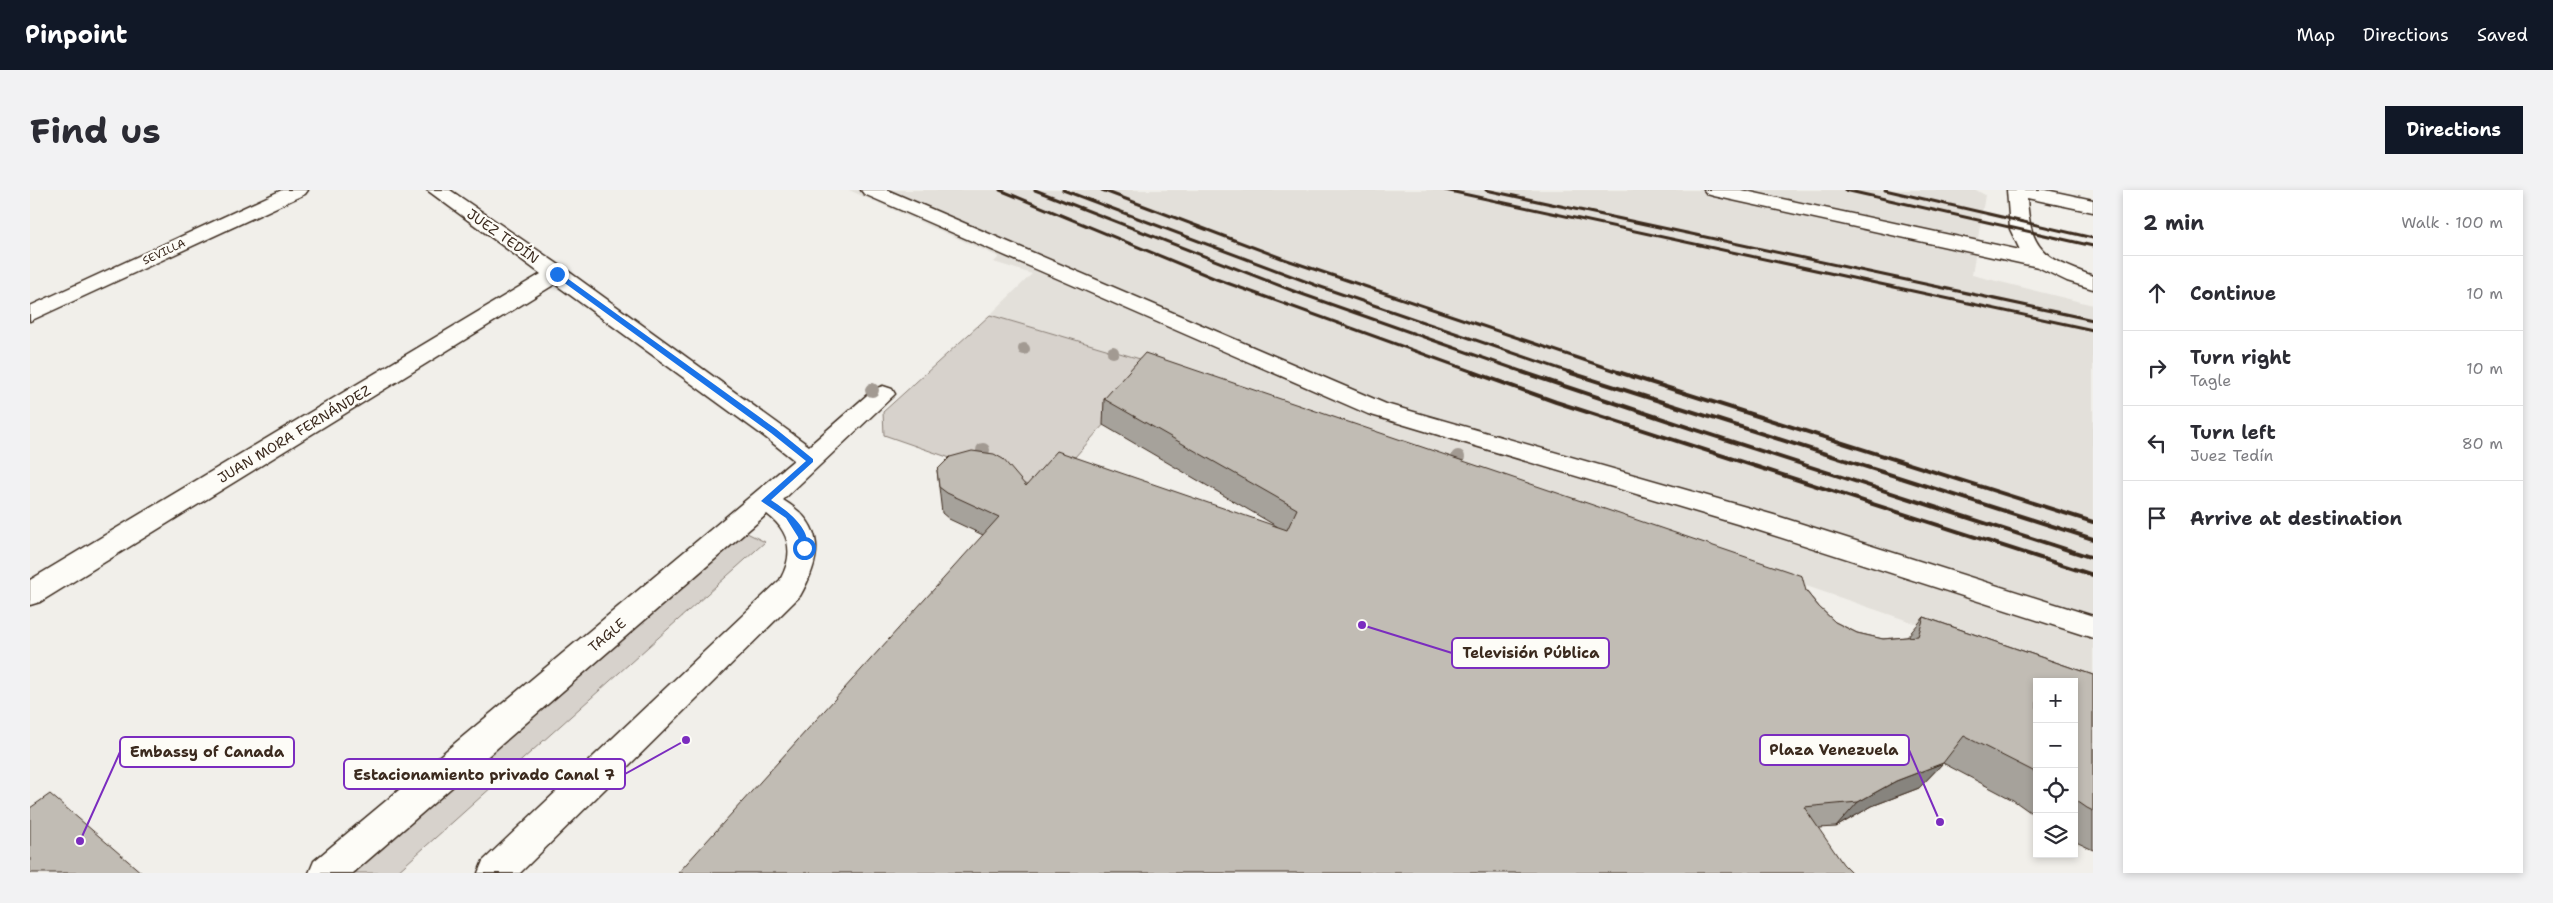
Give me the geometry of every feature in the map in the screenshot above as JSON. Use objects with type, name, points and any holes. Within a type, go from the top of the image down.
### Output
[{"type":"street","name":"SEVILLA","points":[[30,314],[298,190]]},
{"type":"street","name":"JUEZ TEDÍN","points":[[438,190],[774,431],[811,461]]},
{"type":"street","points":[[871,190],[1377,409],[1764,522],[2093,627]]},
{"type":"street","points":[[1714,190],[2046,262]]},
{"type":"street","points":[[2093,206],[2018,190],[2024,241],[2046,262],[2059,270],[2093,284]]},
{"type":"street","name":"JUAN MORA FERNÁNDEZ","points":[[30,594],[557,274]]},
{"type":"street","name":"TAGLE","points":[[328,873],[765,501],[883,394]]},
{"type":"street","points":[[496,873],[790,588],[801,568],[804,548],[802,537],[789,516],[765,501]]},
{"type":"shaded area","points":[[849,190],[1976,190],[1985,195],[1972,275],[2093,305],[2093,684],[1157,364],[990,315],[1032,274],[994,262],[999,257]]},
{"type":"shaded area","points":[[990,315],[1157,364],[1045,491],[884,435],[883,412]]},
{"type":"shaded area","points":[[741,530],[765,542],[396,873],[348,873]]},
{"type":"building","points":[[1145,353],[1802,576],[1806,591],[1819,607],[1835,622],[1857,633],[1883,639],[1918,636],[1924,617],[2093,675],[2093,811],[2078,802],[2078,678],[2033,678],[2033,771],[1964,736],[1943,763],[1896,781],[1858,802],[1804,807],[1843,864],[1852,873],[678,873],[999,517],[947,493],[939,487],[937,470],[950,457],[972,451],[994,454],[1003,459],[1026,486],[1057,451],[1287,530],[1297,509],[1104,399]]},
{"type":"building","points":[[50,794],[142,873],[30,873],[30,808]]},
{"type":"railway","points":[[1000,190],[1216,279],[1476,373]]},
{"type":"railway","points":[[1035,190],[1296,292],[1526,373]]},
{"type":"railway","points":[[1063,190],[1318,286],[1572,373]]},
{"type":"railway","points":[[1102,190],[1284,259],[1622,373]]},
{"type":"railway","points":[[1445,190],[2093,330]]},
{"type":"railway","points":[[1486,190],[2093,320]]},
{"type":"railway","points":[[1845,190],[2093,246]]},
{"type":"railway","points":[[1885,190],[2093,238]]},
{"type":"railway","points":[[1473,372],[1556,402],[2093,575]]},
{"type":"railway","points":[[1522,372],[2093,558]]},
{"type":"railway","points":[[1568,372],[2093,539]]},
{"type":"railway","points":[[1618,372],[2093,522]]},
{"type":"place","name":"Televisión Pública","points":[[1362,625]]},
{"type":"place","name":"Estacionamiento privado Canal 7","points":[[686,740]]},
{"type":"place","name":"Plaza Venezuela","points":[[1940,822]]},
{"type":"place","name":"Embassy of Canada","points":[[80,841]]},
{"type":"route","points":[[557,274],[774,431],[811,461],[765,501],[789,516],[802,537],[804,548]]}]
